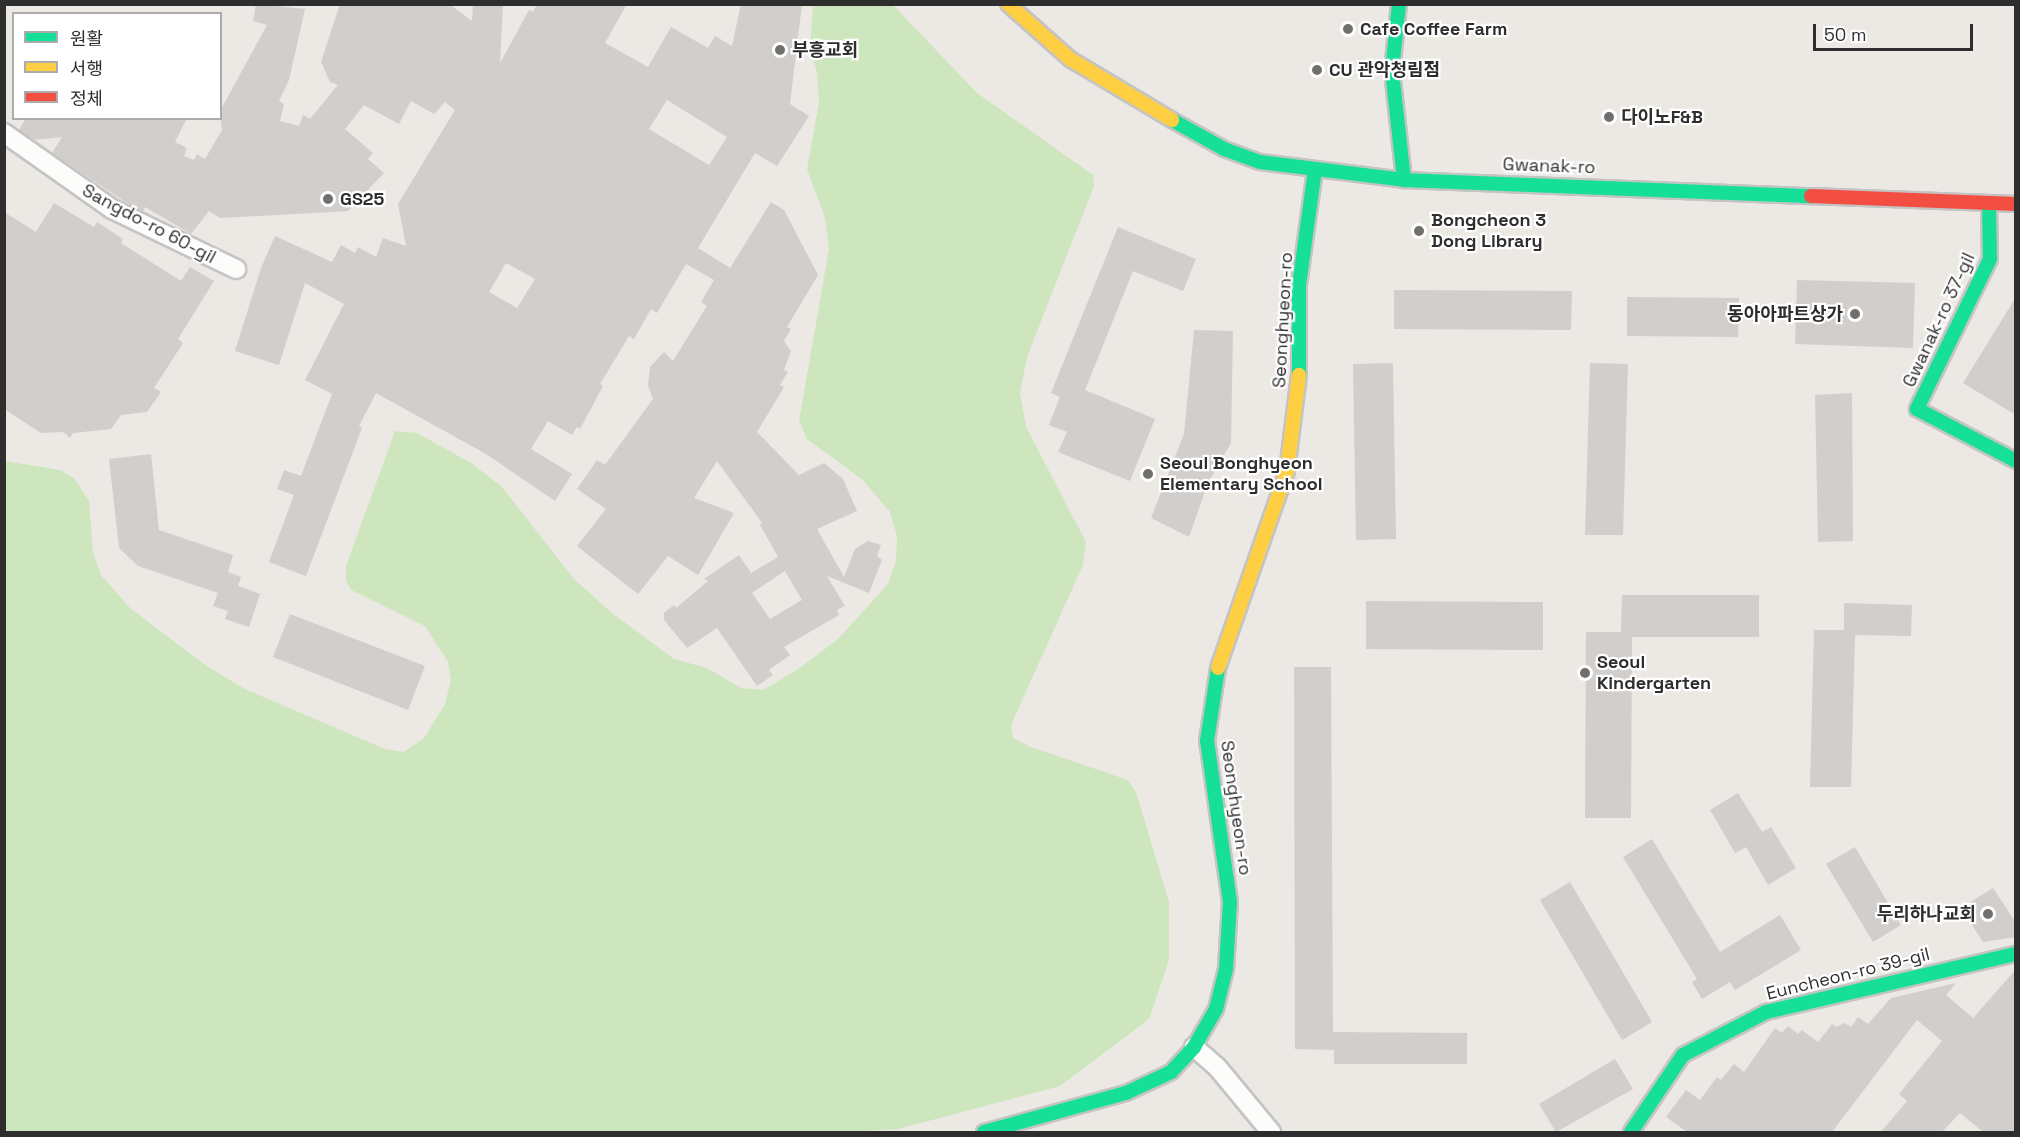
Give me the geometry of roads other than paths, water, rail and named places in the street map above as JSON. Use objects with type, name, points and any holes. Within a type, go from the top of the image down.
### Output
[{"type":"street","name":"Gwanak-ro","points":[[1008,4],[1070,59],[1102,80],[1224,148],[1260,162],[1404,180],[2016,204]]},
{"type":"street","points":[[1399,4],[1392,70],[1404,180]]},
{"type":"street","name":"Sangdo-ro 60-gil","points":[[4,134],[112,209],[236,269]]},
{"type":"street","name":"Seonghyeon-ro","points":[[984,1132],[1126,1093],[1170,1072],[1194,1047],[1216,1009],[1226,969],[1230,902],[1207,741],[1214,683],[1287,471],[1299,388],[1299,285],[1315,170]]},
{"type":"street","name":"Gwanak-ro 37-gil","points":[[1989,204],[1990,259],[1917,409],[2016,461]]},
{"type":"street","name":"Euncheon-ro 39-gil","points":[[1631,1132],[1683,1056],[1766,1012],[2016,954]]},
{"type":"street","points":[[1194,1047],[1217,1067],[1271,1132]]},
{"type":"place","name":"Cafe Coffee Farm","points":[[1348,29]]},
{"type":"place","name":"부흥교회","points":[[780,50]]},
{"type":"place","name":"CU 관악청림점","points":[[1317,70]]},
{"type":"place","name":"다이노F&B","points":[[1609,117]]},
{"type":"place","name":"GS25","points":[[328,199]]},
{"type":"place","name":"Bongcheon 3 Dong Library","points":[[1419,231]]},
{"type":"place","name":"동아아파트상가","points":[[1855,314]]},
{"type":"place","name":"Seoul Bonghyeon Elementary School","points":[[1148,474]]},
{"type":"place","name":"Seoul Kindergarten","points":[[1585,673]]},
{"type":"place","name":"두리하나교회","points":[[1988,914]]}]
